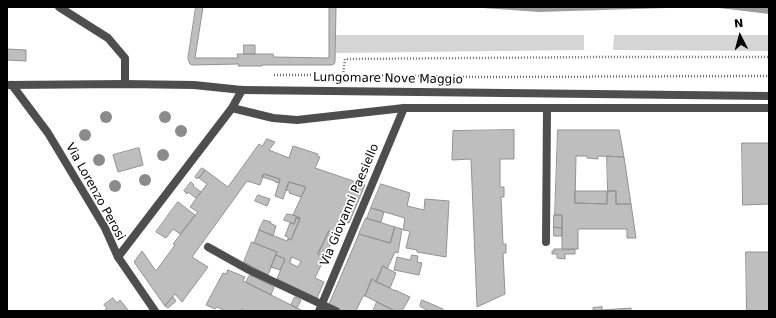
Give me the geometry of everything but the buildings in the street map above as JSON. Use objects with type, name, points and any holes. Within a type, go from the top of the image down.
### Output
[{"type":"street","points":[[59,7],[108,38],[125,58],[125,84]]},
{"type":"street","name":"Lungomare Nove Maggio","points":[[10,85],[125,84],[194,85],[242,90],[769,96]]},
{"type":"street","name":"Via Lorenzo Perosi","points":[[10,85],[48,133],[105,228],[118,257],[155,311]]},
{"type":"street","points":[[118,257],[232,108],[242,90]]},
{"type":"street","points":[[232,108],[273,118],[297,120],[404,108],[769,108]]},
{"type":"street","name":"Via Giovanni Paesiello","points":[[320,307],[404,108]]},
{"type":"street","points":[[546,242],[547,108]]},
{"type":"street","points":[[208,247],[320,307],[336,311]]},
{"type":"path","points":[[343,75],[345,59],[769,57]]},
{"type":"path","points":[[269,75],[484,77],[769,76]]},
{"type":"shaded area","points":[[469,7],[699,7],[539,12]]},
{"type":"shaded area","points":[[711,7],[769,7],[769,14]]},
{"type":"shaded area","points":[[336,35],[584,35],[584,50],[336,53]]},
{"type":"shaded area","points":[[614,35],[769,35],[769,51],[613,50]]}]
